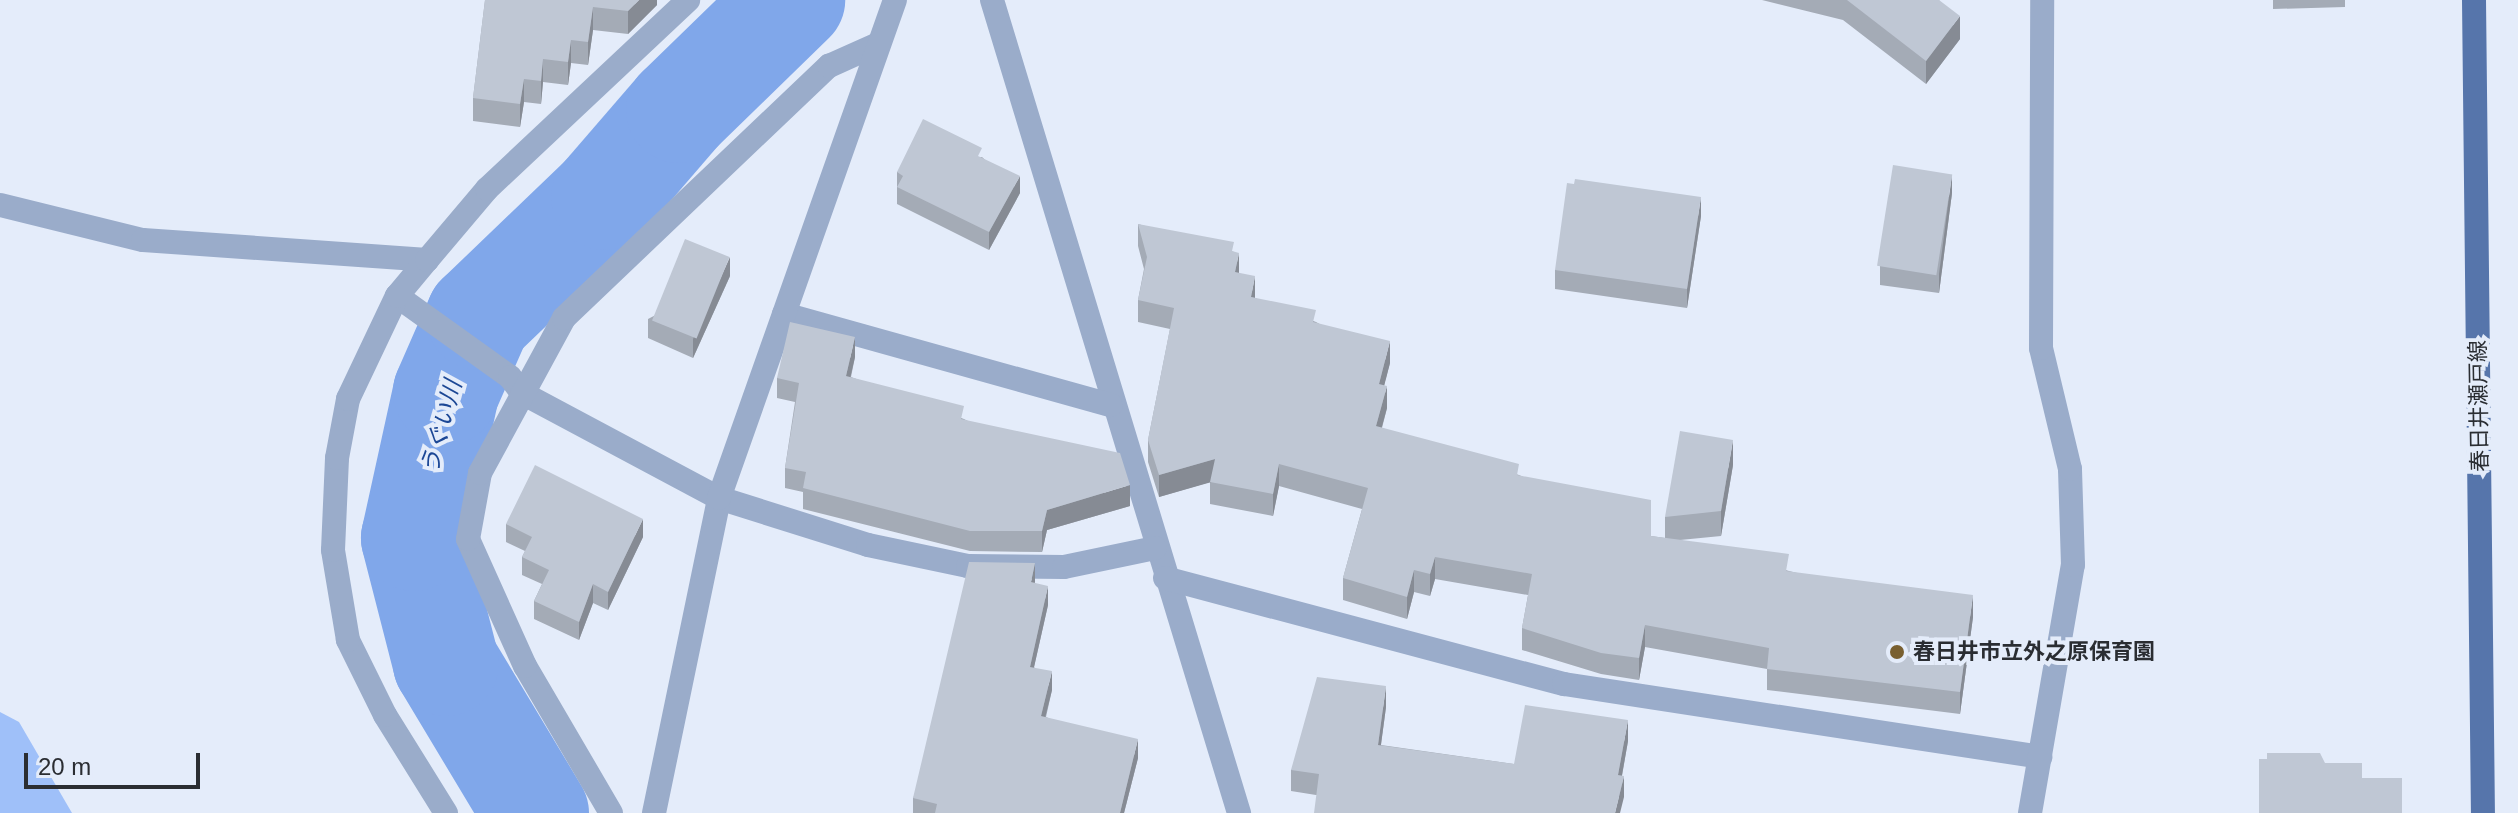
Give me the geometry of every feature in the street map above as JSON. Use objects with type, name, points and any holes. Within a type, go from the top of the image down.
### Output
[{"type":"main road","name":"春日井瀬戸線","points":[[2474,0],[2483,813]]},
{"type":"street","points":[[446,813],[385,715],[348,640],[333,550],[337,458],[348,399],[397,296],[487,189],[688,0]]},
{"type":"street","points":[[654,813],[719,498],[895,0]]},
{"type":"street","points":[[992,0],[1111,405],[1239,813]]},
{"type":"street","points":[[2030,813],[2073,565],[2070,469],[2041,348],[2042,0]]},
{"type":"street","points":[[611,813],[525,666],[468,539],[480,473],[564,318],[829,66],[878,44]]},
{"type":"street","points":[[0,205],[143,240],[427,260]]},
{"type":"street","points":[[397,296],[510,377],[522,393],[719,498],[868,545],[968,566],[1064,567],[1155,548]]},
{"type":"street","points":[[784,314],[1111,405]]},
{"type":"street","points":[[1165,578],[1564,684],[2040,757]]},
{"type":"shaded area","points":[[0,712],[19,722],[72,813],[0,813]]},
{"type":"building","points":[[485,0],[639,0],[628,11],[593,7],[588,42],[571,40],[568,62],[543,59],[541,81],[524,79],[520,104],[473,98]]},
{"type":"building","points":[[1847,0],[1939,0],[1960,16],[1926,61]]},
{"type":"building","points":[[923,119],[982,148],[978,156],[1020,176],[989,232],[897,187],[903,176],[897,172]]},
{"type":"building","points":[[1893,165],[1952,174],[1936,275],[1877,266]]},
{"type":"building","points":[[1575,179],[1701,197],[1687,289],[1555,270],[1567,183],[1574,184]]},
{"type":"building","points":[[1138,224],[1234,242],[1232,251],[1239,253],[1235,272],[1255,276],[1251,297],[1316,310],[1313,322],[1390,341],[1379,384],[1387,386],[1376,426],[1519,464],[1517,475],[1651,500],[1651,536],[1789,554],[1786,571],[1973,595],[1960,692],[1767,669],[1769,648],[1645,625],[1639,658],[1601,653],[1522,628],[1532,574],[1435,557],[1430,574],[1414,570],[1407,597],[1343,578],[1368,488],[1279,464],[1273,494],[1210,482],[1215,459],[1159,475],[1148,440],[1174,308],[1138,300],[1147,257]]},
{"type":"building","points":[[685,239],[730,257],[697,339],[652,321]]},
{"type":"building","points":[[790,322],[855,337],[846,376],[964,406],[961,419],[1120,453],[1130,485],[1047,510],[1042,531],[970,531],[803,488],[806,472],[785,468],[799,383],[777,378]]},
{"type":"building","points":[[1680,431],[1733,440],[1721,511],[1665,517]]},
{"type":"building","points":[[535,465],[643,519],[608,592],[593,584],[579,622],[534,601],[549,570],[522,557],[532,537],[506,524]]},
{"type":"building","points":[[969,562],[1035,563],[1031,582],[1048,586],[1030,667],[1052,671],[1041,716],[1138,739],[1120,813],[935,813],[937,804],[913,798]]},
{"type":"building","points":[[1317,677],[1386,686],[1378,745],[1514,764],[1525,705],[1628,720],[1618,775],[1624,776],[1615,813],[1314,813],[1319,774],[1291,770]]},
{"type":"building","points":[[2267,753],[2320,753],[2325,763],[2362,763],[2362,778],[2402,778],[2402,813],[2259,813],[2259,759],[2267,759]]},
{"type":"waterway","name":"うぐい川","points":[[536,813],[446,663],[414,538],[446,392],[479,317],[604,197],[679,110],[792,0]]},
{"type":"place","name":"春日井市立外之原保育園","points":[[1897,652]]}]
